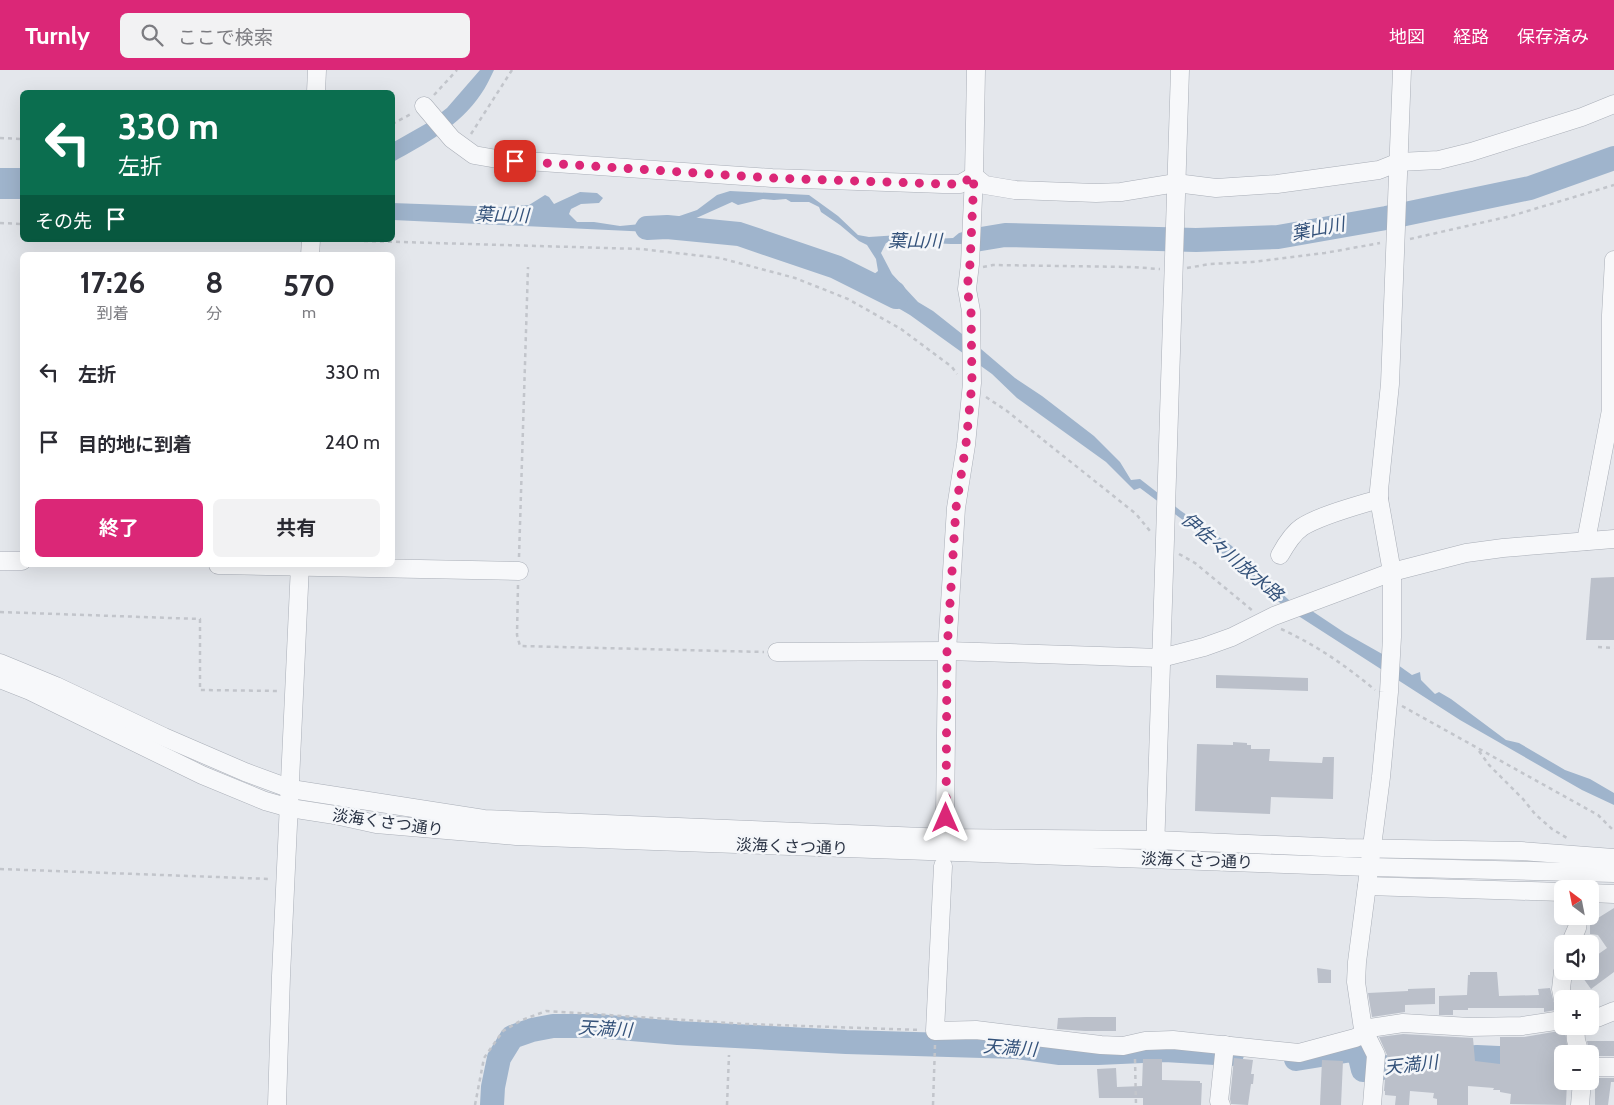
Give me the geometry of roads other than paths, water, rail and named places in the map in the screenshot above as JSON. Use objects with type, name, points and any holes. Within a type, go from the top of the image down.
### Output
[{"type":"street","points":[[316,90],[317,70]]},
{"type":"street","points":[[946,818],[947,651],[956,508],[966,444],[972,387],[971,316],[967,289],[970,267],[974,176],[976,70]]},
{"type":"street","points":[[1155,859],[1154,840],[1180,70]]},
{"type":"street","points":[[1372,1105],[1376,1054],[1364,1031],[1357,989],[1356,968],[1381,777],[1389,697],[1392,636],[1392,572],[1379,499],[1390,384],[1402,70]]},
{"type":"street","points":[[974,176],[985,185],[1015,190],[1121,192],[1176,184],[1216,188],[1277,184],[1379,170],[1398,164],[1440,160],[1582,117],[1614,104]]},
{"type":"street","points":[[424,106],[452,140],[474,155],[498,159],[772,178],[960,184],[974,176]]},
{"type":"street","points":[[1586,541],[1611,410],[1611,315],[1614,260]]},
{"type":"street","points":[[1280,555],[1285,545],[1301,528],[1326,517],[1379,499]]},
{"type":"street","points":[[777,652],[947,651],[1161,658],[1204,647],[1232,637],[1270,619],[1392,572],[1466,553],[1614,539]]},
{"type":"street","points":[[0,561],[20,561]]},
{"type":"street","points":[[277,1105],[300,567]]},
{"type":"street","points":[[336,567],[519,572]]},
{"type":"street","name":"淡海くさつ通り","points":[[0,663],[56,686],[173,741],[245,772],[291,789],[484,819],[948,838],[1154,840],[1521,851],[1614,858]]},
{"type":"street","name":"淡海くさつ通り","points":[[0,679],[30,691],[202,775],[265,801],[290,808],[384,825],[516,836],[1369,867],[1614,873]]},
{"type":"street","points":[[943,866],[935,1031],[976,1030],[1124,1046],[1146,1041],[1173,1040],[1299,1053],[1355,1038],[1364,1031],[1403,1023],[1470,1027],[1522,1026],[1554,1021]]},
{"type":"street","points":[[1367,886],[1554,892]]},
{"type":"street","points":[[1599,893],[1614,894]]},
{"type":"street","points":[[1599,1017],[1614,1012]]},
{"type":"street","points":[[1221,1105],[1219,1101],[1221,1070],[1225,1045]]},
{"type":"street","points":[[1599,1067],[1614,1067]]},
{"type":"street","points":[[1580,1105],[1581,1090]]},
{"type":"water","points":[[480,70],[494,70],[481,94],[463,116],[441,133],[395,161],[395,141],[429,122],[447,108]]},
{"type":"water","points":[[0,168],[20,168],[20,199],[0,199]]},
{"type":"water","name":"伊佐々川放水路","points":[[730,191],[809,195],[838,216],[858,235],[869,237],[899,235],[932,239],[953,238],[959,233],[977,228],[999,234],[1010,232],[1005,238],[984,243],[951,244],[892,241],[886,243],[881,253],[892,274],[918,302],[933,311],[1015,378],[1094,436],[1120,462],[1131,480],[1140,479],[1181,511],[1232,546],[1246,565],[1262,576],[1289,600],[1312,611],[1345,633],[1384,655],[1412,675],[1420,672],[1421,680],[1435,694],[1439,692],[1451,699],[1506,740],[1519,743],[1565,770],[1590,779],[1614,793],[1614,805],[1582,790],[1460,720],[1266,593],[1233,561],[1223,555],[1219,547],[1140,488],[1134,490],[1106,462],[1017,398],[992,374],[910,315],[869,291],[873,275],[878,271],[876,259],[867,245],[821,212],[819,207],[809,202],[763,199],[738,205],[732,202],[683,224],[672,233],[395,220],[395,203],[502,207],[529,205],[545,195],[554,204],[580,192],[597,193],[603,198],[599,203],[581,204],[571,209],[569,214],[577,222],[594,222],[620,226],[662,222],[697,210],[717,195]]},
{"type":"waterway","name":"葉山川","points":[[975,240],[1005,235],[1196,240],[1278,237],[1386,218],[1530,188],[1614,158]]},
{"type":"waterway","name":"葉山川","points":[[647,228],[667,227],[739,234],[836,267],[896,297],[894,293]]},
{"type":"waterway","name":"天満川","points":[[492,1105],[493,1087],[499,1058],[512,1037],[532,1030],[553,1026],[597,1026],[678,1033],[846,1042],[1017,1047],[1060,1053],[1165,1050],[1232,1054]]},
{"type":"waterway","name":"天満川","points":[[1296,1059],[1358,1049],[1363,1070],[1477,1057],[1554,1061]]}]
